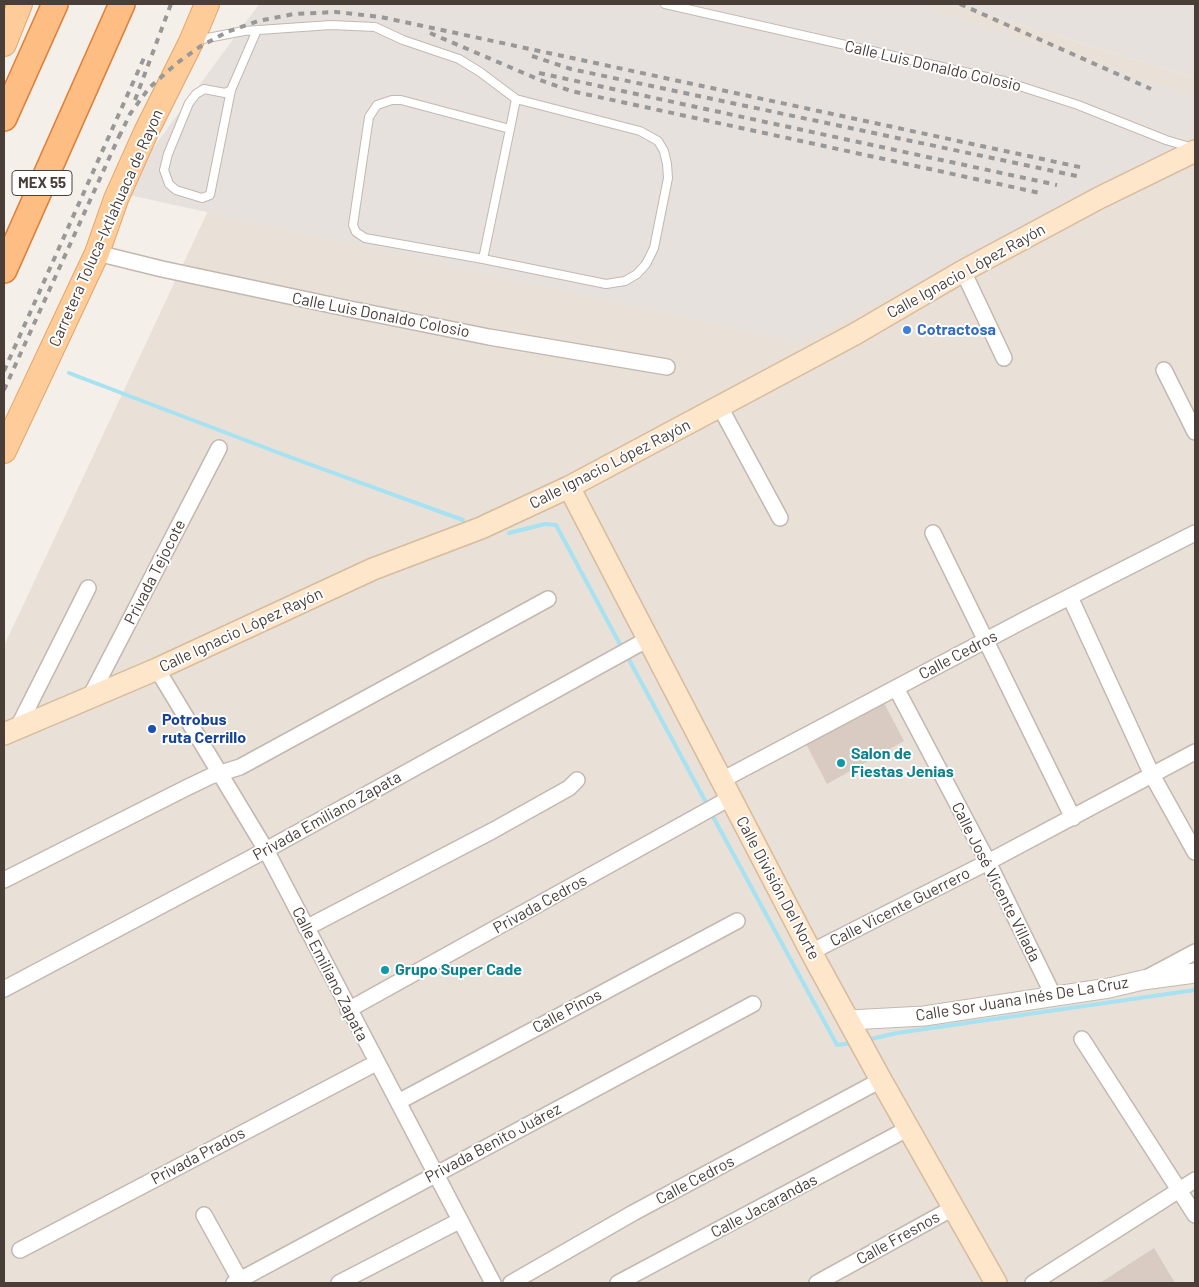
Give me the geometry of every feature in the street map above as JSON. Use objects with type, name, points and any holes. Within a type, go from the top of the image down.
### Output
[{"type":"highway","points":[[4,118],[56,4]]},
{"type":"highway","name":"MEX 55","points":[[4,270],[122,4]]},
{"type":"main road","points":[[4,44],[20,4]]},
{"type":"main road","name":"Carretera Toluca-Ixtlahuaca de Rayon","points":[[4,451],[97,253],[116,199],[146,132],[192,42],[207,4]]},
{"type":"main road","name":"Calle Ignacio López Rayón","points":[[11,730],[158,670],[373,569],[481,528],[569,487],[855,334],[963,271],[1099,198],[1195,150]]},
{"type":"main road","name":"Calle División Del Norte","points":[[569,487],[641,642],[881,1080],[996,1283]]},
{"type":"street","name":"Calle Luis Donaldo Colosio","points":[[97,253],[162,269],[516,342],[667,367]]},
{"type":"street","points":[[963,271],[1004,358]]},
{"type":"street","points":[[1164,370],[1195,432]]},
{"type":"street","points":[[720,407],[780,518]]},
{"type":"street","name":"Privada Tejocote","points":[[90,697],[219,448]]},
{"type":"street","points":[[932,533],[1072,818]]},
{"type":"street","name":"Calle Cedros","points":[[725,794],[896,688],[985,640],[1195,533]]},
{"type":"street","points":[[11,730],[88,588]]},
{"type":"street","points":[[1070,597],[1152,775],[1195,852]]},
{"type":"street","points":[[4,880],[186,788],[240,767],[548,599]]},
{"type":"street","name":"Privada Emiliano Zapata","points":[[4,989],[266,850],[641,642]]},
{"type":"street","name":"Calle Emiliano Zapata","points":[[158,670],[266,850],[435,1174],[487,1281]]},
{"type":"street","name":"Calle José Vicente Villada","points":[[896,688],[988,862],[1054,996]]},
{"type":"street","name":"Calle Vicente Guerrero","points":[[811,952],[988,862],[1195,752]]},
{"type":"street","points":[[306,928],[492,831],[569,788],[578,780]]},
{"type":"street","name":"Privada Cedros","points":[[348,1010],[706,811],[725,794]]},
{"type":"street","name":"Calle Pinos","points":[[398,1102],[737,921]]},
{"type":"street","points":[[1143,980],[1195,952]]},
{"type":"street","name":"Calle Sor Juana Inés De La Cruz","points":[[856,1033],[924,1016],[1195,973]]},
{"type":"street","name":"Privada Benito Juárez","points":[[237,1282],[753,1004]]},
{"type":"street","points":[[1082,1039],[1195,1215]]},
{"type":"street","name":"Privada Prados","points":[[20,1250],[376,1063]]},
{"type":"street","name":"Calle Cedros","points":[[511,1283],[633,1213],[881,1080]]},
{"type":"street","name":"Calle Jacarandas","points":[[618,1283],[909,1128]]},
{"type":"street","points":[[1033,1283],[1195,1180]]},
{"type":"street","name":"Calle Fresnos","points":[[817,1283],[953,1208]]},
{"type":"street","points":[[204,1215],[237,1282]]},
{"type":"street","points":[[339,1283],[459,1221]]},
{"type":"lane","name":"Calle Luis Donaldo Colosio","points":[[665,4],[1004,82],[1078,105],[1195,150]]},
{"type":"lane","points":[[192,42],[244,31],[331,25],[375,27],[403,40],[459,59],[516,99],[640,131],[658,141],[664,150],[668,178],[657,237],[646,264],[637,274],[617,284],[606,284],[365,238],[356,232],[353,225],[369,118],[378,105],[392,100],[401,100],[510,129]]},
{"type":"lane","points":[[231,90],[225,93],[204,90],[196,94],[189,103],[168,154],[164,170],[167,180],[176,190],[202,198],[210,194],[231,90],[257,30]]},
{"type":"lane","points":[[483,259],[516,99]]},
{"type":"shaded area","points":[[259,4],[914,4],[1195,97],[1195,148],[797,342],[120,193]]},
{"type":"shaded area","points":[[305,4],[954,4],[1195,78],[1195,1283],[4,1283],[4,646]]},
{"type":"shaded area","points":[[954,4],[1195,4],[1195,78]]},
{"type":"building","name":"Salon de Fiestas Jenias","points":[[883,701],[904,741],[827,784],[804,740]]},
{"type":"building","points":[[1154,1248],[1175,1283],[1100,1283]]},
{"type":"waterway","points":[[69,373],[287,456],[463,520]]},
{"type":"waterway","points":[[509,533],[545,524],[556,525],[622,648]]},
{"type":"waterway","points":[[626,654],[708,806]]},
{"type":"waterway","points":[[711,813],[837,1045],[853,1043]]},
{"type":"waterway","points":[[867,1040],[897,1033],[1195,990]]},
{"type":"railway","points":[[135,100],[171,4]]},
{"type":"railway","points":[[960,4],[1151,89]]},
{"type":"railway","points":[[119,137],[130,114],[149,88],[177,63],[201,46],[227,32],[258,21],[294,14],[336,12],[381,17],[1084,168]]},
{"type":"railway","points":[[430,33],[540,80],[571,91],[1040,193]]},
{"type":"railway","points":[[532,56],[571,69],[1077,176]]},
{"type":"railway","points":[[4,371],[144,58]]},
{"type":"railway","points":[[539,73],[1057,185]]},
{"type":"railway","points":[[4,390],[121,132]]},
{"type":"place","name":"Cotractosa","points":[[907,330]]},
{"type":"place","name":"Potrobus ruta Cerrillo","points":[[152,729]]},
{"type":"place","name":"Salon de Fiestas Jenias","points":[[841,763]]},
{"type":"place","name":"Grupo Super Cade","points":[[385,970]]}]
